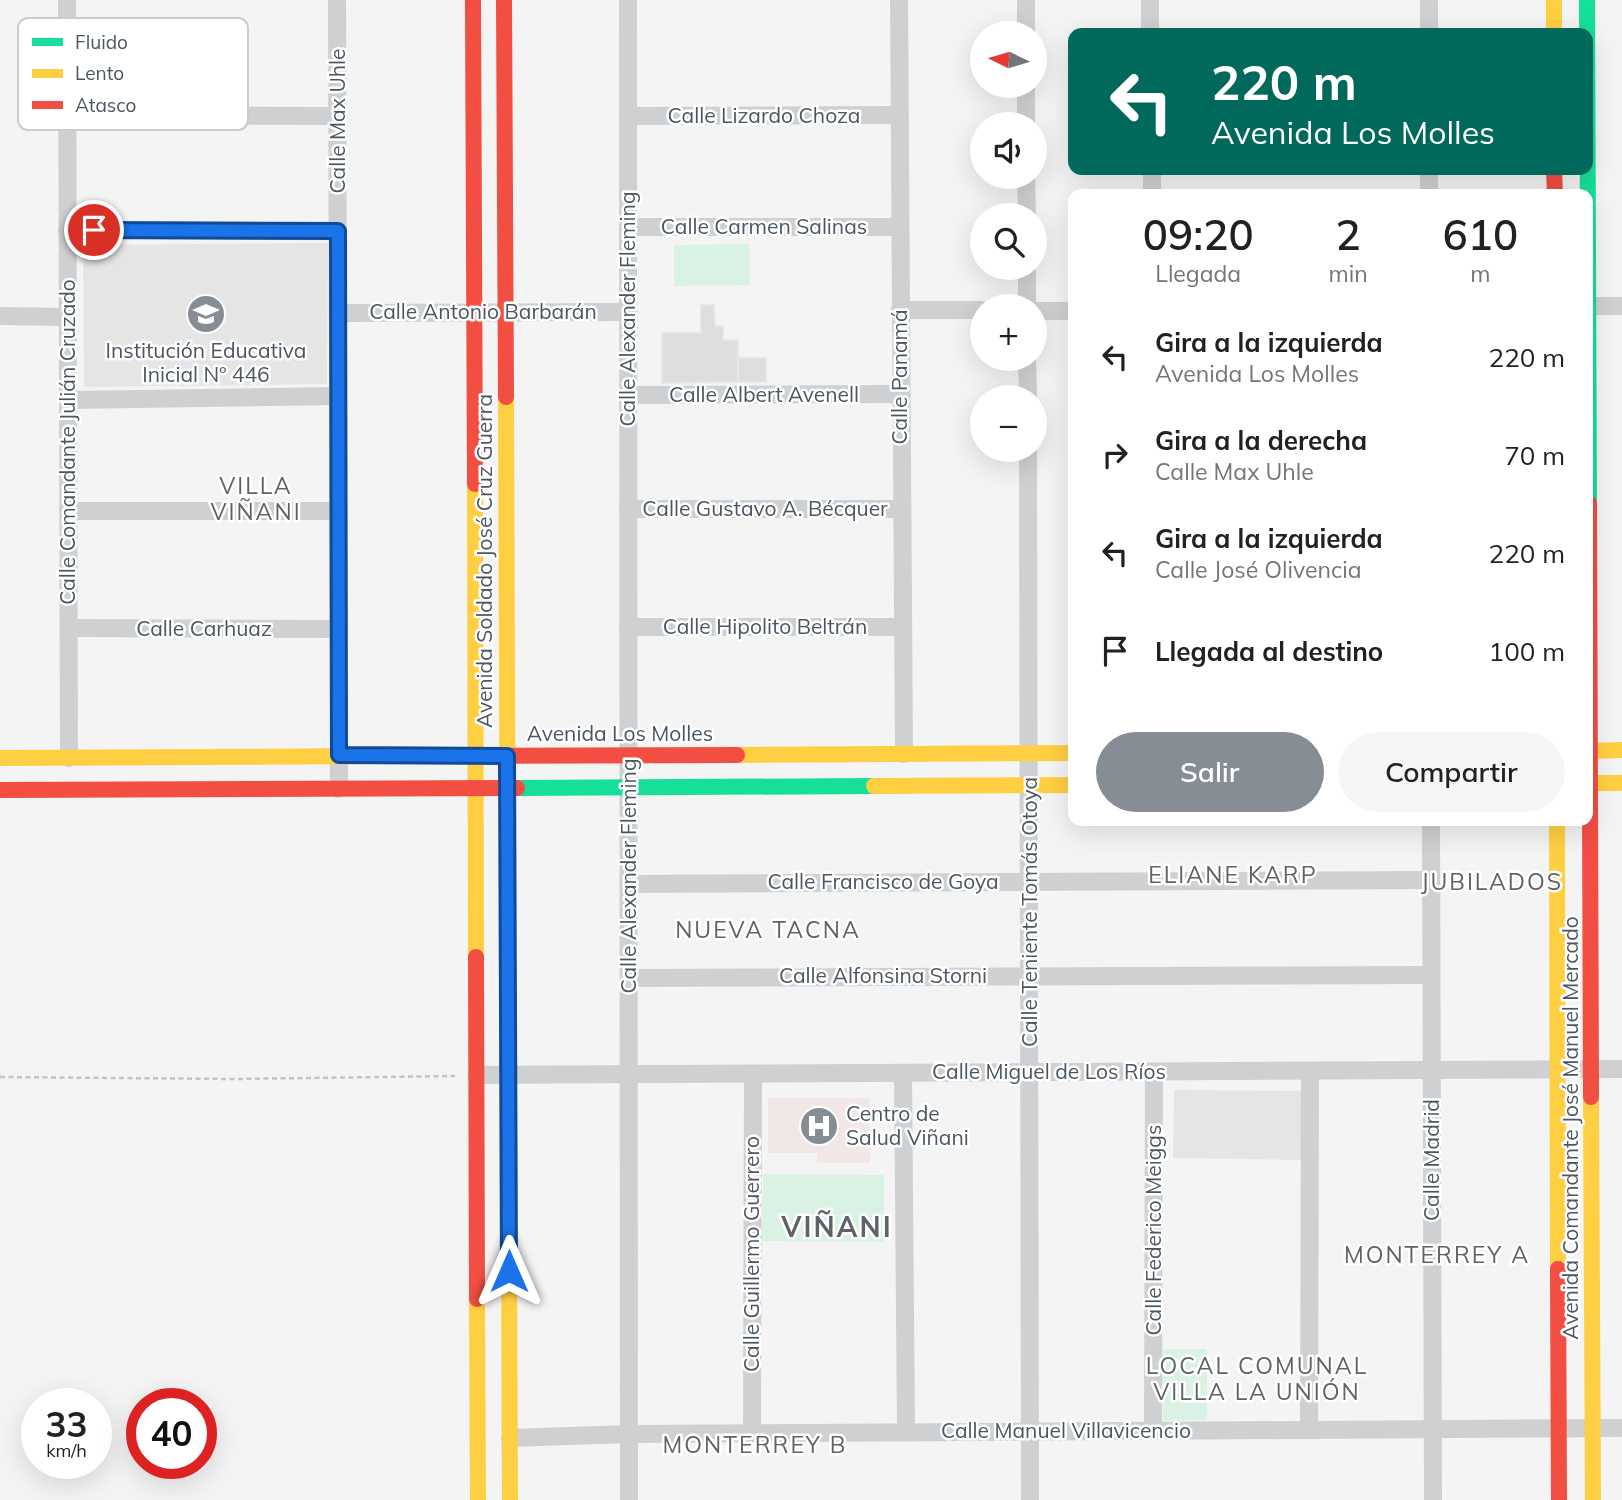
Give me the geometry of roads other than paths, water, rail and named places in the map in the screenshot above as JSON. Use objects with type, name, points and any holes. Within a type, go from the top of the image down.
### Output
[{"type":"street","name":"Calle Comandante Julián Cruzado","points":[[67,0],[67,18]]},
{"type":"street","name":"Calle Max Uhle","points":[[337,0],[339,789]]},
{"type":"street","name":"Avenida Soldado José Cruz Guerra","points":[[473,0],[478,1500]]},
{"type":"street","name":"Avenida Soldado José Cruz Guerra","points":[[504,0],[510,1500]]},
{"type":"street","name":"Calle Alexander Fleming","points":[[628,0],[629,1500]]},
{"type":"street","name":"Calle Panamá","points":[[899,0],[904,754]]},
{"type":"street","points":[[1026,0],[1026,21]]},
{"type":"street","points":[[1150,0],[1150,28]]},
{"type":"street","points":[[1429,0],[1429,28]]},
{"type":"street","points":[[1554,0],[1554,28]]},
{"type":"street","name":"Avenida Comandante José Manuel Mercado","points":[[1587,0],[1587,28]]},
{"type":"street","points":[[248,116],[338,116]]},
{"type":"street","name":"Calle Lizardo Choza","points":[[628,116],[899,116]]},
{"type":"street","name":"Calle Comandante Julián Cruzado","points":[[67,130],[69,758]]},
{"type":"street","name":"Calle Carmen Salinas","points":[[628,227],[900,227]]},
{"type":"street","points":[[67,230],[338,231]]},
{"type":"street","points":[[1593,306],[1622,306]]},
{"type":"street","points":[[900,310],[970,310]]},
{"type":"street","points":[[1047,311],[1068,312]]},
{"type":"street","name":"Calle Antonio Barbarán","points":[[338,313],[628,312]]},
{"type":"street","points":[[0,316],[68,317]]},
{"type":"street","name":"Calle Albert Avenell","points":[[628,395],[901,394]]},
{"type":"street","points":[[68,400],[338,396]]},
{"type":"street","name":"Calle Teniente Tomás Otoya","points":[[1028,462],[1030,1500]]},
{"type":"street","name":"Calle Gustavo A. Bécquer","points":[[628,509],[901,509]]},
{"type":"street","points":[[68,511],[338,511]]},
{"type":"street","name":"Calle Hipolito Beltrán","points":[[628,627],[902,627]]},
{"type":"street","name":"Calle Carhuaz","points":[[68,628],[339,629]]},
{"type":"street","points":[[1593,751],[1622,750]]},
{"type":"street","name":"Avenida Los Molles","points":[[0,758],[1068,753]]},
{"type":"street","points":[[1593,783],[1622,783]]},
{"type":"street","points":[[0,790],[1068,785]]},
{"type":"street","name":"Calle Madrid","points":[[1431,826],[1433,1500]]},
{"type":"street","name":"Avenida Comandante José Manuel Mercado","points":[[1557,826],[1559,1500]]},
{"type":"street","name":"Avenida Comandante José Manuel Mercado","points":[[1589,826],[1593,1500]]},
{"type":"street","name":"Calle Francisco de Goya","points":[[629,884],[1431,880]]},
{"type":"street","name":"Calle Alfonsina Storni","points":[[629,978],[1431,975]]},
{"type":"street","name":"Calle Miguel de Los Ríos","points":[[477,1075],[1622,1069]]},
{"type":"street","points":[[1309,1430],[1310,1071]]},
{"type":"street","name":"Calle Federico Meiggs","points":[[1153,1431],[1154,1072]]},
{"type":"street","points":[[902,1073],[906,1432]]},
{"type":"street","name":"Calle Guillermo Guerrero","points":[[752,1433],[753,1074]]},
{"type":"street","name":"Calle Manuel Villavicencio","points":[[510,1438],[629,1434],[1622,1428]]},
{"type":"place","name":"Institución Educativa Inicial Nº 446","points":[[206,314]]},
{"type":"place","name":"Centro de Salud Viñani","points":[[819,1126]]},
{"type":"district","name":"VILLA VIÑANI","points":[[256,499]]},
{"type":"district","name":"ELIANE KARP","points":[[1233,875]]},
{"type":"district","name":"JUBILADOS","points":[[1492,882]]},
{"type":"district","name":"NUEVA TACNA","points":[[768,930]]},
{"type":"district","name":"VIÑANI","points":[[837,1227]]},
{"type":"district","name":"MONTERREY A","points":[[1437,1255]]},
{"type":"district","name":"LOCAL COMUNAL VILLA LA UNIÓN","points":[[1257,1379]]},
{"type":"district","name":"MONTERREY B","points":[[755,1445]]}]
